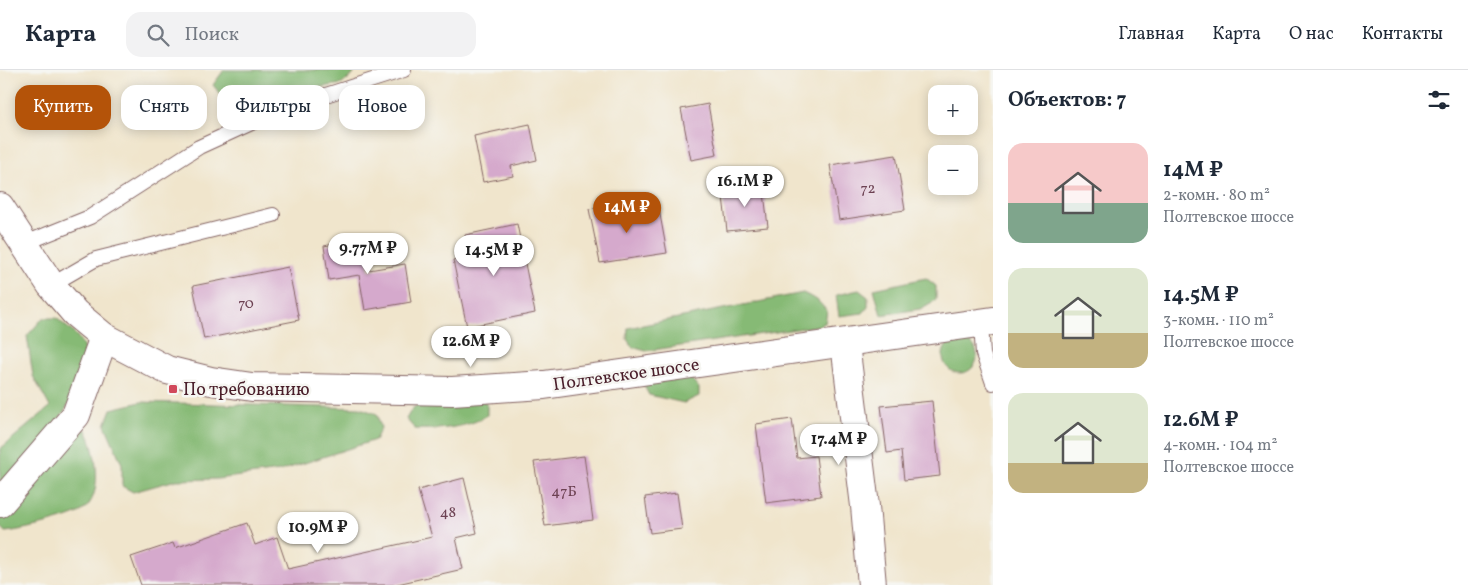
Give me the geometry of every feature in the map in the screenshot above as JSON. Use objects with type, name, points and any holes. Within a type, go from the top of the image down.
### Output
[{"type":"street","name":"Полтевское шоссе","points":[[0,207],[51,285],[75,313],[104,337],[167,370],[211,381],[252,387],[452,391],[544,385],[845,344],[987,322]]},
{"type":"street","points":[[0,502],[76,415],[104,337]]},
{"type":"street","points":[[845,344],[865,506],[872,585]]},
{"type":"lane","points":[[23,244],[90,217],[199,147],[282,109],[404,70]]},
{"type":"lane","points":[[51,285],[96,259],[273,215]]},
{"type":"lane","points":[[987,322],[983,354],[993,383]]},
{"type":"green space","points":[[224,70],[352,70],[354,74],[342,84],[329,86],[217,85],[217,90],[213,85]]},
{"type":"green space","points":[[926,278],[936,286],[936,300],[920,309],[881,315],[874,289]]},
{"type":"green space","points":[[859,290],[868,297],[868,307],[863,313],[839,316],[836,295]]},
{"type":"green space","points":[[803,293],[817,300],[827,311],[825,323],[817,326],[646,351],[632,347],[627,339],[628,328]]},
{"type":"green space","points":[[43,318],[57,318],[79,339],[85,356],[82,375],[73,396],[60,418],[0,489],[0,449],[50,407],[33,376],[27,336]]},
{"type":"green space","points":[[960,339],[972,344],[977,356],[972,368],[960,373],[948,368],[943,356],[948,344]]},
{"type":"green space","points":[[688,375],[699,388],[699,396],[684,403],[649,395],[643,384]]},
{"type":"green space","points":[[477,398],[487,403],[487,415],[472,423],[443,428],[415,429],[406,419],[412,409],[421,402]]},
{"type":"green space","points":[[141,402],[360,408],[377,414],[381,428],[375,440],[280,471],[217,479],[176,480],[133,492],[122,486],[122,464],[105,425],[111,409]]},
{"type":"green space","points":[[75,426],[86,430],[90,438],[95,460],[96,484],[94,495],[89,504],[82,511],[67,518],[5,532],[0,527],[0,513]]},
{"type":"building","points":[[708,104],[717,155],[691,160],[681,109]]},
{"type":"building","points":[[530,124],[537,160],[511,166],[513,176],[483,182],[474,136]]},
{"type":"building","points":[[896,155],[905,210],[839,220],[830,165]]},
{"type":"building","points":[[763,184],[768,227],[727,231],[722,188]]},
{"type":"building","points":[[621,203],[624,216],[659,209],[667,253],[600,263],[589,209]]},
{"type":"building","points":[[517,224],[535,313],[467,327],[453,260],[469,257],[465,235]]},
{"type":"building","points":[[364,238],[369,270],[405,264],[411,302],[365,310],[359,275],[329,280],[324,246]]},
{"type":"building","points":[[288,267],[299,320],[204,339],[193,286]]},
{"type":"building","points":[[932,401],[940,476],[904,480],[901,451],[887,453],[881,406]]},
{"type":"building","points":[[792,419],[797,458],[816,456],[821,496],[766,503],[756,424]]},
{"type":"building","points":[[584,456],[593,520],[545,526],[534,462]]},
{"type":"building","points":[[464,478],[477,533],[456,538],[463,569],[393,585],[141,585],[131,557],[173,543],[175,548],[247,523],[255,545],[277,537],[288,569],[432,537],[418,490]]},
{"type":"building","points":[[677,493],[682,529],[650,533],[645,497]]},
{"type":"place","name":"По требованию","points":[[173,389]]}]
